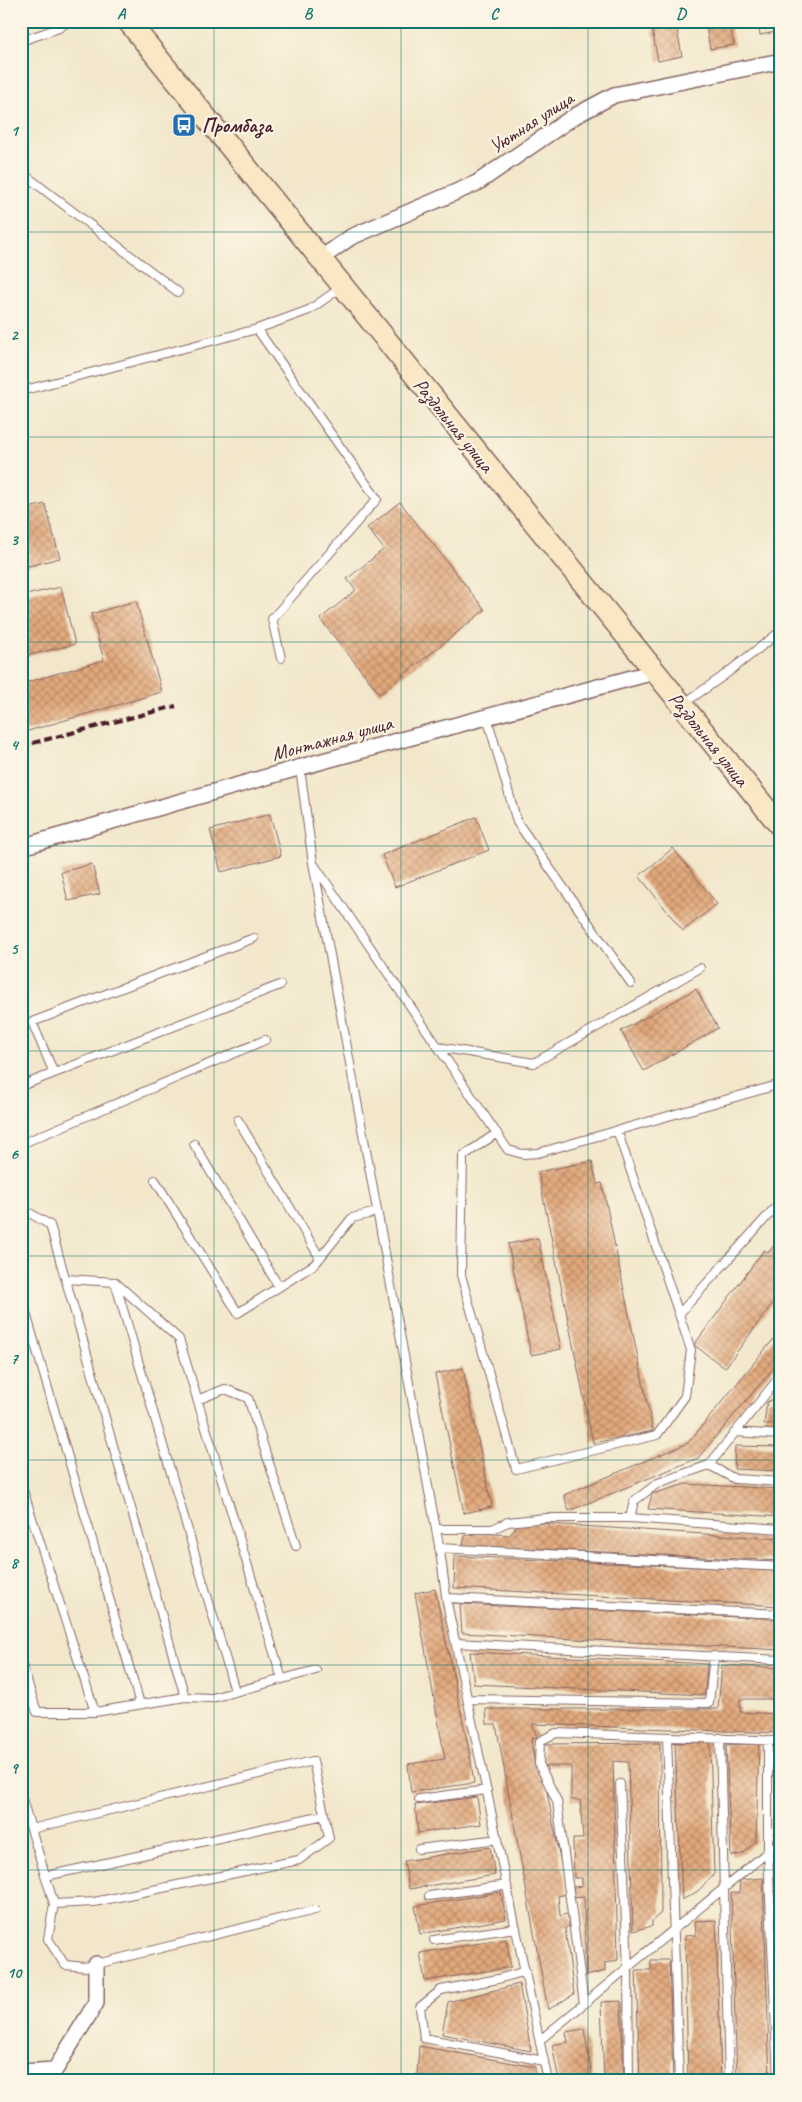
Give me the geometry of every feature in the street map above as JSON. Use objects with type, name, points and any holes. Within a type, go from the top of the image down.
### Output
[{"type":"main road","name":"Раздольная улица","points":[[128,21],[342,288],[781,827]]},
{"type":"street","name":"Уютная улица","points":[[320,259],[351,237],[477,183],[573,117],[614,95],[781,61]]},
{"type":"street","name":"Монтажная улица","points":[[21,847],[300,768],[654,672]]},
{"type":"street","points":[[21,2072],[55,2070],[96,2003],[96,1964]]},
{"type":"lane","points":[[21,41],[59,28],[68,21]]},
{"type":"lane","points":[[21,172],[178,292]]},
{"type":"lane","points":[[21,391],[257,329],[309,310],[342,288]]},
{"type":"lane","points":[[257,329],[377,499],[272,619],[281,658]]},
{"type":"lane","points":[[681,705],[722,677],[781,631]]},
{"type":"lane","points":[[487,717],[517,822],[631,983]]},
{"type":"lane","points":[[300,768],[313,863],[436,1528],[447,1598],[548,2081]]},
{"type":"lane","points":[[313,863],[508,1150],[523,1154],[538,1153],[781,1084]]},
{"type":"lane","points":[[54,1073],[32,1022],[254,938]]},
{"type":"lane","points":[[438,1047],[534,1063],[700,968]]},
{"type":"lane","points":[[21,1086],[280,985]]},
{"type":"lane","points":[[21,1144],[265,1040]]},
{"type":"lane","points":[[238,1120],[320,1258]]},
{"type":"lane","points":[[497,1133],[463,1156],[461,1274],[516,1469],[657,1435],[685,1396],[691,1350],[617,1130]]},
{"type":"lane","points":[[194,1144],[279,1287]]},
{"type":"lane","points":[[155,1180],[238,1313],[315,1264],[352,1218],[378,1212]]},
{"type":"lane","points":[[679,1314],[781,1201]]},
{"type":"lane","points":[[21,1208],[50,1225],[185,1697]]},
{"type":"lane","points":[[66,1279],[115,1282],[179,1339],[282,1679]]},
{"type":"lane","points":[[115,1282],[235,1691]]},
{"type":"lane","points":[[21,1296],[140,1704]]},
{"type":"lane","points":[[630,1518],[634,1501],[658,1483],[708,1465],[780,1377]]},
{"type":"lane","points":[[197,1400],[225,1389],[248,1398],[296,1546]]},
{"type":"lane","points":[[735,1432],[781,1435]]},
{"type":"lane","points":[[708,1465],[735,1478],[781,1482]]},
{"type":"lane","points":[[21,1484],[95,1712]]},
{"type":"lane","points":[[436,1528],[492,1529],[508,1522],[544,1518],[630,1518],[781,1529]]},
{"type":"lane","points":[[439,1548],[781,1567]]},
{"type":"lane","points":[[447,1598],[781,1614]]},
{"type":"lane","points":[[456,1643],[781,1660]]},
{"type":"lane","points":[[468,1699],[710,1703],[714,1656]]},
{"type":"lane","points":[[21,1662],[37,1712],[95,1712],[185,1697],[212,1698],[316,1670]]},
{"type":"lane","points":[[21,1703],[33,1700]]},
{"type":"lane","points":[[584,2004],[556,1801],[539,1764],[540,1740],[556,1733],[781,1741]]},
{"type":"lane","points":[[667,1737],[679,2081]]},
{"type":"lane","points":[[720,1738],[728,2081]]},
{"type":"lane","points":[[768,1740],[768,1852],[778,2081]]},
{"type":"lane","points":[[31,1829],[312,1761],[329,1838],[299,1860],[94,1902],[54,1904]]},
{"type":"lane","points":[[620,1784],[628,1968],[629,2081]]},
{"type":"lane","points":[[419,1799],[487,1790]]},
{"type":"lane","points":[[21,1796],[54,1904],[48,1939],[65,1965],[85,1967],[315,1910]]},
{"type":"lane","points":[[46,1876],[324,1815]]},
{"type":"lane","points":[[419,1849],[498,1839]]},
{"type":"lane","points":[[540,2040],[781,1841]]},
{"type":"lane","points":[[428,1896],[507,1885]]},
{"type":"lane","points":[[434,1940],[516,1928]]},
{"type":"lane","points":[[526,1972],[498,1980],[441,1990],[420,2007],[424,2038],[544,2061]]},
{"type":"building","points":[[705,21],[729,21],[734,45],[710,49]]},
{"type":"building","points":[[758,21],[781,21],[781,31],[760,35]]},
{"type":"building","points":[[676,24],[682,56],[658,61],[652,29]]},
{"type":"building","points":[[400,502],[485,610],[380,694],[320,619],[356,590],[347,579],[384,549],[367,528]]},
{"type":"building","points":[[45,504],[60,558],[21,568],[21,510]]},
{"type":"building","points":[[61,587],[75,644],[21,657],[21,596]]},
{"type":"building","points":[[136,601],[162,692],[21,733],[21,684],[104,660],[91,614]]},
{"type":"building","points":[[270,814],[281,856],[221,872],[210,830]]},
{"type":"building","points":[[476,817],[489,850],[395,887],[382,855]]},
{"type":"building","points":[[673,848],[717,904],[683,931],[639,876]]},
{"type":"building","points":[[92,864],[100,894],[68,901],[61,872]]},
{"type":"building","points":[[696,989],[718,1028],[644,1071],[621,1031]]},
{"type":"building","points":[[592,1161],[597,1184],[602,1183],[653,1431],[593,1443],[538,1172]]},
{"type":"building","points":[[781,1236],[781,1292],[725,1368],[694,1345],[764,1250],[768,1253]]},
{"type":"building","points":[[538,1238],[561,1349],[531,1355],[508,1244]]},
{"type":"building","points":[[781,1330],[781,1359],[698,1458],[569,1511],[564,1495],[688,1443]]},
{"type":"building","points":[[463,1368],[492,1507],[464,1513],[435,1374]]},
{"type":"building","points":[[781,1395],[781,1424],[764,1424],[767,1402]]},
{"type":"building","points":[[735,1446],[781,1447],[781,1471],[734,1469]]},
{"type":"building","points":[[686,1484],[781,1489],[781,1517],[648,1509],[652,1494]]},
{"type":"building","points":[[519,1522],[781,1539],[781,1561],[463,1545],[465,1536],[479,1533],[510,1535]]},
{"type":"building","points":[[455,1556],[781,1571],[781,1606],[454,1588]]},
{"type":"building","points":[[435,1589],[474,1783],[411,1792],[408,1764],[445,1759],[415,1593]]},
{"type":"building","points":[[460,1604],[781,1619],[781,1650],[462,1633]]},
{"type":"building","points":[[470,1652],[707,1664],[705,1695],[474,1684]]},
{"type":"building","points":[[722,1665],[781,1668],[781,1699],[740,1699],[740,1712],[781,1714],[781,1733],[532,1724],[537,1737],[531,1739],[535,1765],[546,1787],[567,1894],[558,1896],[560,1916],[570,1913],[572,1924],[565,1928],[574,1994],[548,2010],[496,1724],[487,1724],[486,1709],[718,1709]]},
{"type":"building","points":[[710,1742],[714,1874],[698,1891],[682,1900],[675,1743]]},
{"type":"building","points":[[660,1743],[661,1913],[652,1921],[652,1926],[633,1931],[628,1762],[613,1761],[618,1960],[605,1963],[605,1971],[586,1976],[584,1897],[573,1898],[573,1887],[582,1886],[582,1878],[574,1878],[573,1839],[583,1839],[580,1800],[571,1800],[571,1766],[543,1766],[543,1744]]},
{"type":"building","points":[[759,1744],[756,1841],[743,1854],[731,1856],[726,1745]]},
{"type":"building","points":[[777,1751],[781,1751],[781,1799],[779,1799]]},
{"type":"building","points":[[477,1797],[481,1824],[418,1833],[415,1805]]},
{"type":"building","points":[[490,1847],[495,1875],[409,1889],[404,1861]]},
{"type":"building","points":[[778,1850],[781,1850],[781,1891],[779,1891]]},
{"type":"building","points":[[763,1878],[770,2081],[737,2081],[731,1893],[739,1893],[740,1880]]},
{"type":"building","points":[[501,1892],[506,1919],[420,1934],[415,1906]]},
{"type":"building","points":[[716,1920],[721,2081],[688,2081],[685,1936],[696,1935],[695,1921]]},
{"type":"building","points":[[506,1939],[511,1967],[425,1981],[420,1953]]},
{"type":"building","points":[[651,1960],[669,1960],[673,2081],[640,2081],[636,1970],[651,1970]]},
{"type":"building","points":[[519,1984],[531,2051],[442,2034],[448,2002]]},
{"type":"building","points":[[621,2001],[624,2081],[604,2081],[601,2002]]},
{"type":"building","points":[[584,2029],[593,2081],[559,2081],[552,2045],[568,2042],[566,2032]]},
{"type":"building","points":[[419,2046],[535,2067],[535,2081],[449,2081],[417,2074]]},
{"type":"railway","points":[[21,746],[176,706]]},
{"type":"place","name":"Промбаза","points":[[184,125]]}]
